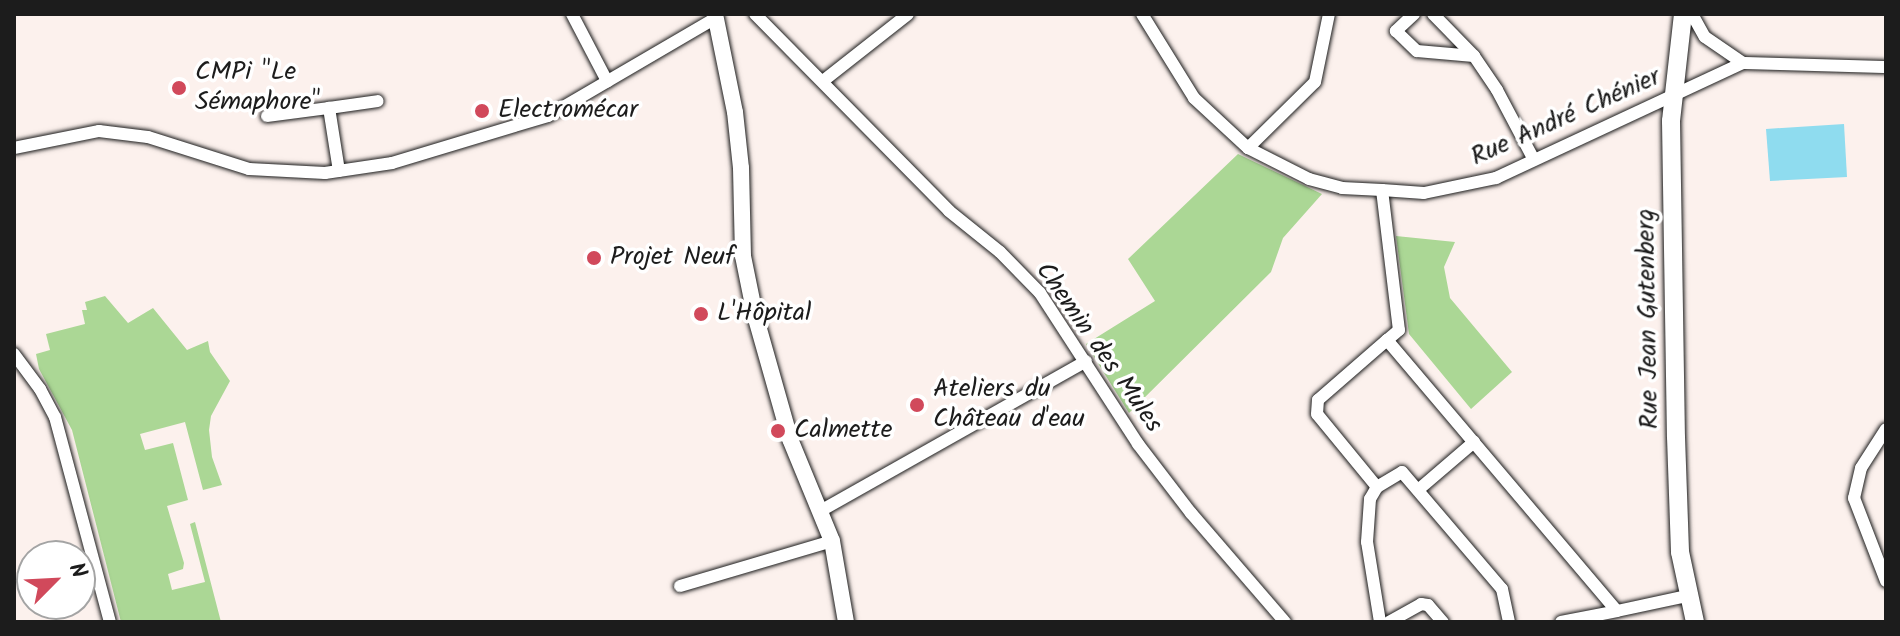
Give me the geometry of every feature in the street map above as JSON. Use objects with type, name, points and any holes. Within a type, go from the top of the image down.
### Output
[{"type":"main road","name":"Rue Jean Gutenberg","points":[[1683,14],[1671,124],[1676,437],[1680,552],[1695,622]]},
{"type":"street","points":[[572,14],[607,81]]},
{"type":"street","name":"Chemin des Mules","points":[[755,14],[949,211],[1000,252],[1040,293],[1138,444],[1191,513],[1285,622]]},
{"type":"street","points":[[823,81],[908,14]]},
{"type":"street","name":"Rue André Chénier","points":[[1142,14],[1194,98],[1248,148],[1309,179],[1342,188],[1424,193],[1496,178],[1743,63],[1886,67]]},
{"type":"street","points":[[1248,148],[1315,82],[1329,14]]},
{"type":"street","points":[[1414,14],[1396,31],[1417,51],[1474,56]]},
{"type":"street","points":[[1433,14],[1474,56],[1497,90],[1534,160]]},
{"type":"street","points":[[1692,14],[1705,37],[1743,63]]},
{"type":"street","points":[[14,148],[72,134],[122,132],[249,169],[339,171],[392,163],[548,116],[716,16],[735,112],[741,168],[743,256],[755,315],[790,439],[822,510],[832,541],[846,622]]},
{"type":"street","points":[[267,116],[378,101]]},
{"type":"street","points":[[329,108],[339,171]]},
{"type":"street","points":[[1377,487],[1317,414],[1318,400],[1399,330],[1382,190]]},
{"type":"street","points":[[1387,340],[1474,442],[1611,615]]},
{"type":"street","points":[[14,354],[40,389],[55,417],[110,622]]},
{"type":"street","points":[[822,510],[1086,361]]},
{"type":"street","points":[[1886,429],[1861,468],[1854,498],[1886,581]]},
{"type":"street","points":[[1418,490],[1474,442]]},
{"type":"street","points":[[1380,622],[1367,542],[1370,499],[1377,487],[1402,472],[1502,589],[1509,622]]},
{"type":"street","points":[[680,586],[832,541]]},
{"type":"street","points":[[1561,622],[1611,615],[1687,596]]},
{"type":"street","points":[[1389,622],[1421,604],[1428,605],[1443,622]]},
{"type":"green space","points":[[1238,154],[1322,194],[1283,238],[1271,272],[1129,413],[1086,344],[1155,301],[1128,259]]},
{"type":"green space","points":[[1396,236],[1455,242],[1444,267],[1450,298],[1512,372],[1471,409],[1409,334]]},
{"type":"green space","points":[[105,296],[128,323],[153,308],[187,350],[208,341],[210,352],[230,381],[211,416],[209,430],[212,457],[222,485],[203,490],[185,422],[140,434],[145,450],[173,443],[188,500],[167,506],[184,563],[183,569],[168,574],[172,590],[205,582],[190,524],[195,522],[221,622],[121,622],[72,430],[39,369],[36,354],[50,350],[46,334],[85,324],[82,310],[87,310],[85,302]]},
{"type":"water","points":[[1844,124],[1847,177],[1770,181],[1766,129]]},
{"type":"place","name":"CMPi \"Le Sémaphore\"","points":[[179,88]]},
{"type":"place","name":"Electromécar","points":[[482,111]]},
{"type":"place","name":"Projet Neuf","points":[[594,258]]},
{"type":"place","name":"L'Hôpital","points":[[701,314]]},
{"type":"place","name":"Ateliers du Château d'eau","points":[[917,405]]},
{"type":"place","name":"Calmette","points":[[778,431]]}]
